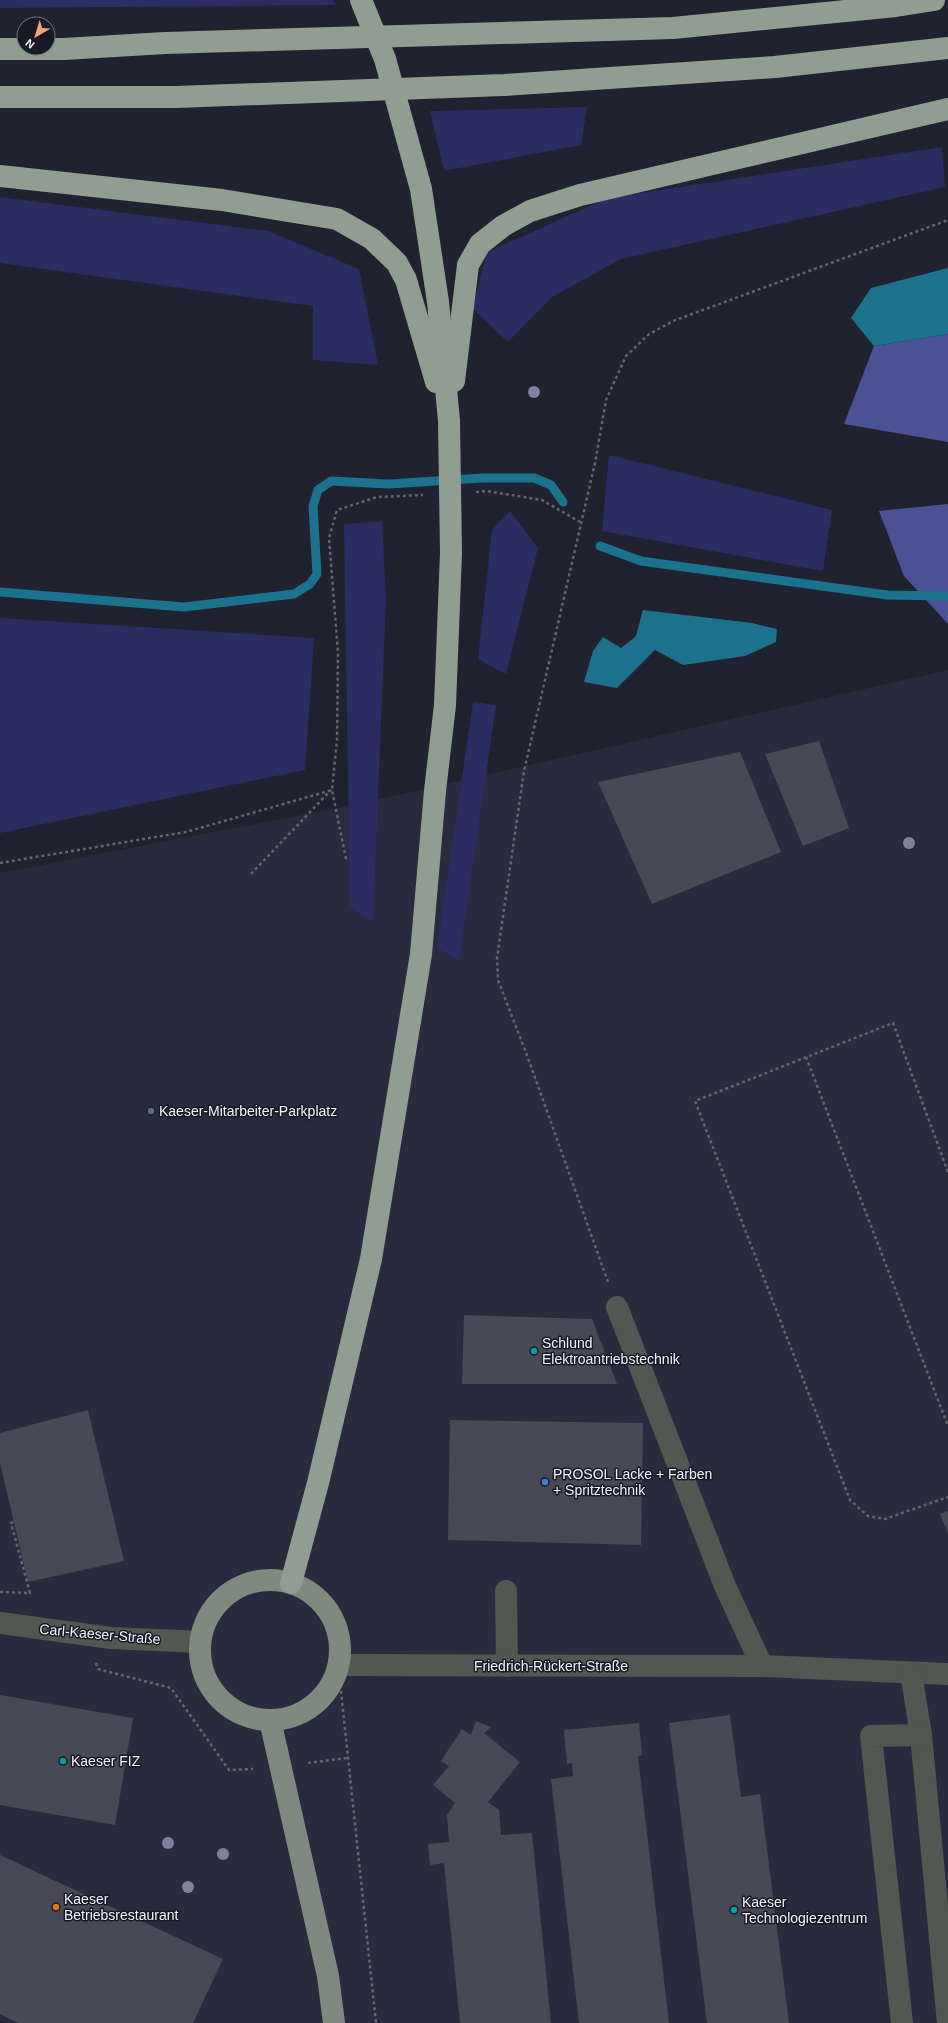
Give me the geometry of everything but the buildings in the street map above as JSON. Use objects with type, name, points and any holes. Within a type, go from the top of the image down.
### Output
[{"type":"highway","points":[[291,1584],[371,1259],[422,954],[435,791],[445,704],[451,553],[449,421],[438,302],[421,189],[385,58],[361,0]]},
{"type":"highway","points":[[56,48],[165,43],[673,28],[896,6],[934,0]]},
{"type":"highway","points":[[0,36],[16,39]]},
{"type":"highway","points":[[0,97],[176,97],[504,85],[776,67],[948,48]]},
{"type":"highway","points":[[0,49],[16,49]]},
{"type":"highway","points":[[449,421],[468,265],[480,244],[503,226],[530,211],[580,195],[939,111]]},
{"type":"highway","points":[[0,176],[222,200],[338,219],[372,239],[397,263],[406,280],[412,305],[449,421]]},
{"type":"main road","points":[[257,1580],[280,1580],[291,1584],[308,1590],[328,1610],[335,1624],[340,1645],[339,1665],[331,1684],[320,1699],[309,1709],[296,1715],[270,1720],[252,1718],[233,1710],[219,1698],[208,1683],[201,1665],[200,1642],[205,1623],[214,1606],[229,1593],[242,1585],[257,1580]]},
{"type":"main road","points":[[270,1720],[282,1767],[328,1976],[334,2023]]},
{"type":"street","points":[[617,1307],[725,1586],[762,1666]]},
{"type":"street","points":[[506,1591],[507,1666]]},
{"type":"street","name":"Carl-Kaeser-Straße","points":[[0,1623],[111,1638],[200,1642]]},
{"type":"street","name":"Friedrich-Rückert-Straße","points":[[339,1665],[762,1666],[948,1674]]},
{"type":"street","points":[[911,1673],[921,1735],[948,2023]]},
{"type":"street","points":[[902,2023],[871,1736],[921,1735]]},
{"type":"path","points":[[617,1307],[528,1058],[498,980],[497,958],[524,771],[595,462],[606,400],[626,356],[648,335],[673,321],[948,220]]},
{"type":"path","points":[[474,492],[486,491],[542,500],[581,522]]},
{"type":"path","points":[[346,859],[332,790],[338,739],[338,653],[329,538],[337,510],[377,497],[402,496]]},
{"type":"path","points":[[0,863],[186,832],[332,790]]},
{"type":"path","points":[[251,874],[332,790]]},
{"type":"path","points":[[948,1172],[893,1023],[695,1100],[850,1500],[868,1516],[886,1520],[948,1497]]},
{"type":"path","points":[[806,1057],[948,1426]]},
{"type":"path","points":[[0,1592],[30,1593],[11,1523],[14,1522]]},
{"type":"path","points":[[84,1634],[98,1669],[171,1688],[229,1770],[282,1767],[347,1758]]},
{"type":"path","points":[[339,1665],[347,1758],[376,2023]]},
{"type":"shaded area","points":[[0,0],[333,0],[336,5],[0,8]]},
{"type":"shaded area","points":[[587,107],[581,145],[444,171],[430,111]]},
{"type":"shaded area","points":[[942,147],[945,187],[621,259],[552,297],[508,342],[473,309],[487,252],[608,198]]},
{"type":"shaded area","points":[[0,197],[268,231],[359,269],[378,365],[313,360],[313,306],[0,263]]},
{"type":"shaded area","points":[[948,268],[948,334],[874,346],[851,318],[871,288]]},
{"type":"shaded area","points":[[948,334],[948,442],[844,424],[874,346]]},
{"type":"shaded area","points":[[609,455],[832,510],[823,571],[602,531]]},
{"type":"shaded area","points":[[948,504],[948,624],[904,576],[879,511]]},
{"type":"shaded area","points":[[510,511],[538,548],[506,674],[478,659],[492,530]]},
{"type":"shaded area","points":[[382,521],[386,598],[373,921],[350,906],[344,524]]},
{"type":"shaded area","points":[[643,610],[752,623],[777,629],[776,642],[745,656],[683,665],[655,650],[617,688],[584,682],[593,651],[603,637],[621,648],[636,636]]},
{"type":"shaded area","points":[[0,618],[314,638],[305,770],[0,833]]},
{"type":"shaded area","points":[[948,670],[948,2023],[0,2023],[0,873],[349,806]]},
{"type":"shaded area","points":[[473,702],[496,705],[459,961],[437,948]]},
{"type":"waterway","points":[[0,592],[184,607],[294,594],[310,584],[317,574],[313,506],[318,490],[331,481],[389,484],[482,478],[534,478],[551,485],[563,502]]},
{"type":"waterway","points":[[600,546],[641,561],[887,595],[948,596]]},
{"type":"place","name":"Kaeser-Mitarbeiter-Parkplatz","points":[[151,1111]]},
{"type":"place","name":"Schlund Elektroantriebstechnik","points":[[534,1351]]},
{"type":"place","name":"PROSOL Lacke + Farben + Spritztechnik","points":[[545,1482]]},
{"type":"place","name":"Kaeser FIZ","points":[[63,1761]]},
{"type":"place","name":"Kaeser Betriebsrestaurant","points":[[56,1907]]},
{"type":"place","name":"Kaeser Technologiezentrum","points":[[734,1910]]}]
